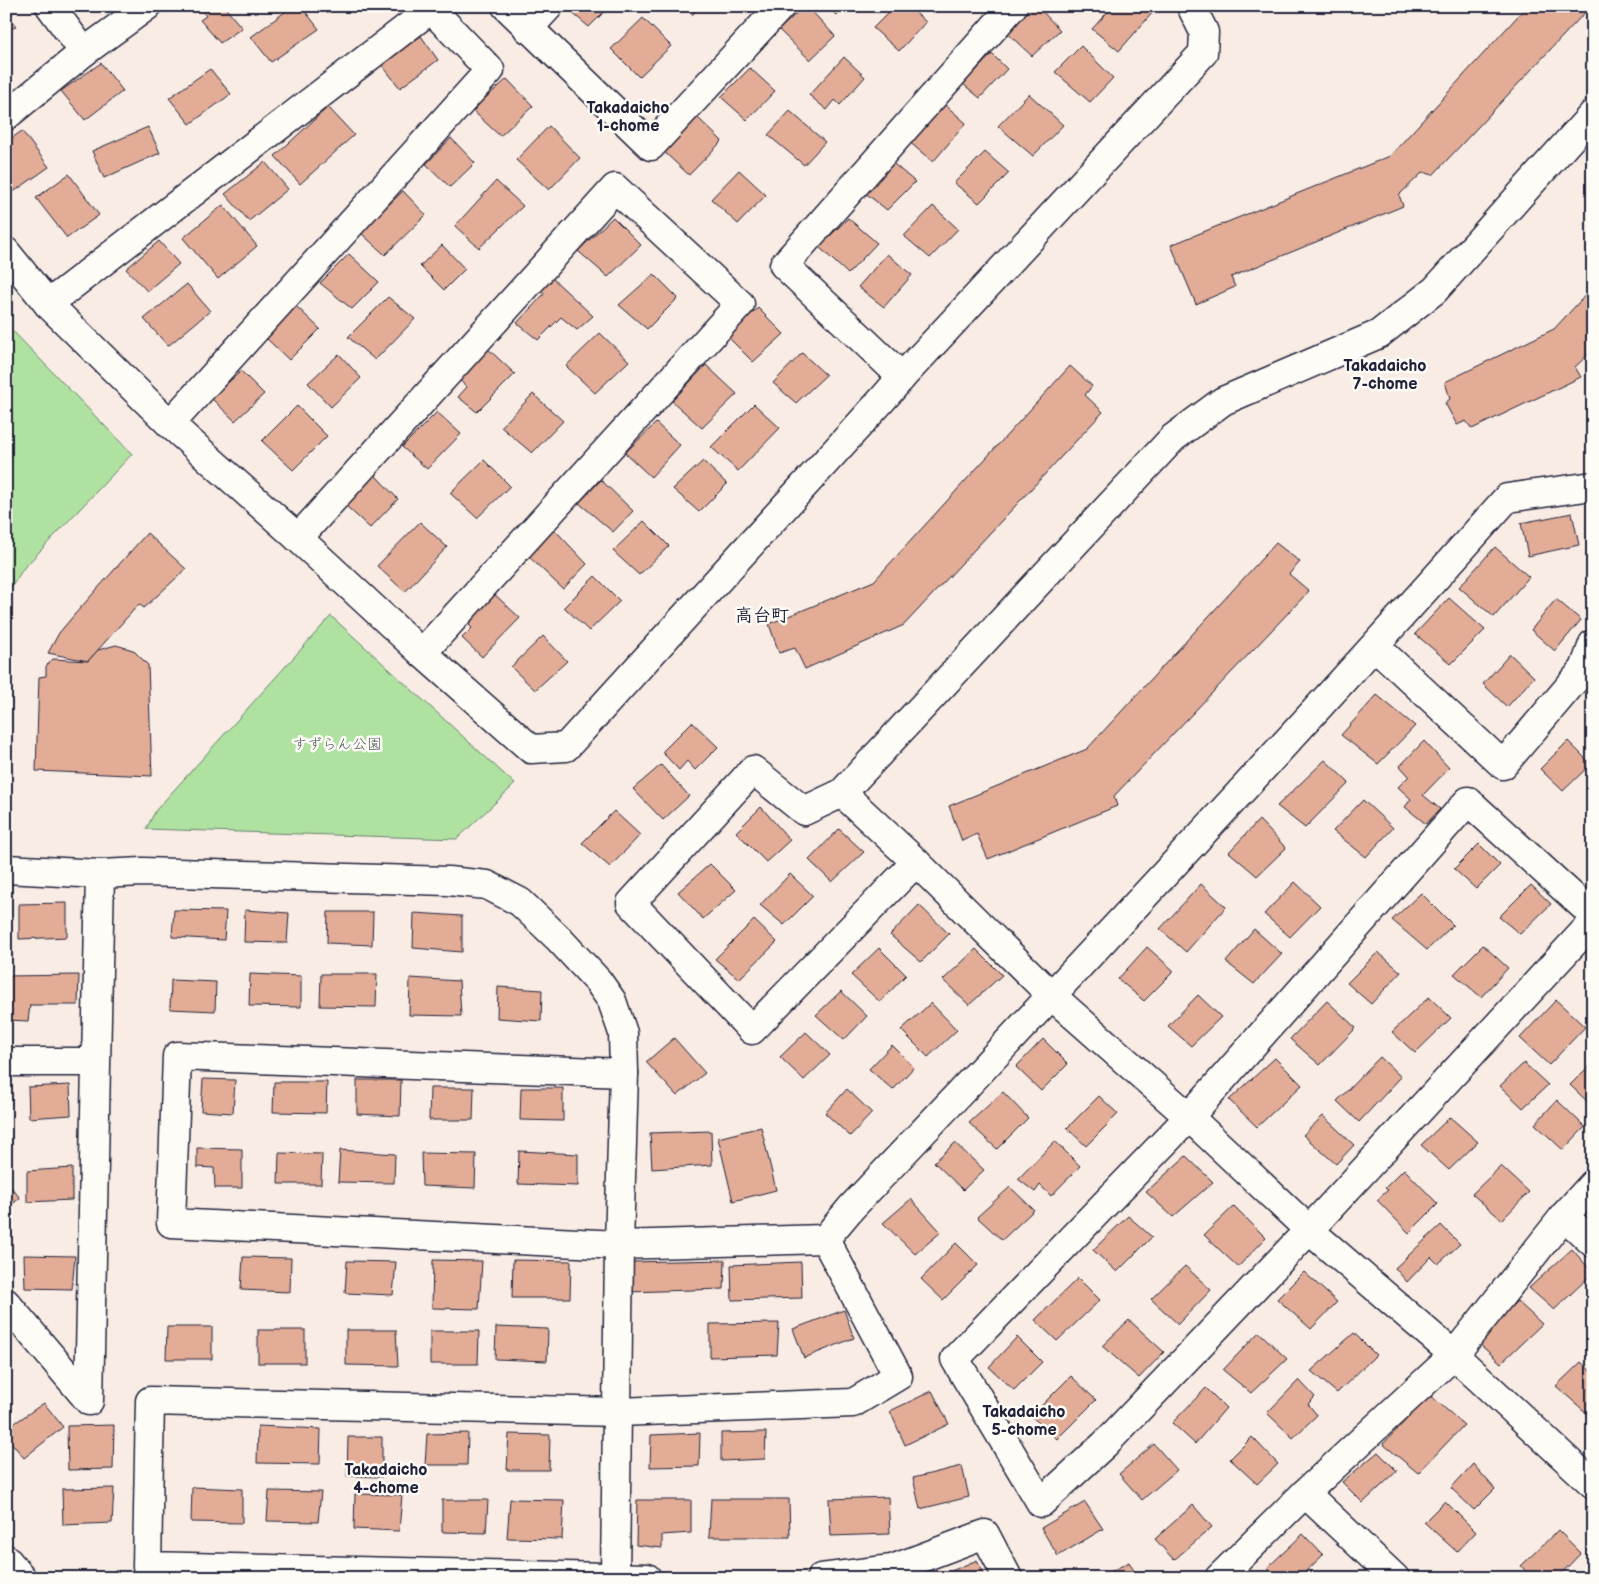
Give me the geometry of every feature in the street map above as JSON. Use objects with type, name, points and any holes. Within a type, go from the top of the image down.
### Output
[{"type":"street","points":[[50,6],[84,52]]},
{"type":"street","points":[[6,116],[84,52],[147,6]]},
{"type":"street","points":[[506,6],[651,146],[781,6]]},
{"type":"street","points":[[528,29],[549,6]]},
{"type":"street","points":[[902,377],[784,265],[1013,6]]},
{"type":"street","points":[[6,252],[48,304],[170,424],[298,538],[422,653],[531,749],[566,748],[902,377],[1203,53],[1204,32],[1191,6]]},
{"type":"street","points":[[48,304],[431,9],[490,70],[170,424]]},
{"type":"street","points":[[916,862],[752,1030],[631,903],[753,770],[804,811],[842,793],[1173,438],[1223,401],[1379,334],[1434,290],[1593,114]]},
{"type":"street","points":[[298,538],[615,188],[713,278],[740,304],[422,653]]},
{"type":"street","points":[[624,1073],[177,1056],[171,1223],[619,1245],[825,1239],[851,1208],[1052,996],[1375,646],[1507,498],[1592,493]]},
{"type":"street","points":[[1375,646],[1503,765],[1584,669],[1593,644]]},
{"type":"street","points":[[842,793],[916,862],[1052,996],[1189,1117],[1309,1230],[1454,1355],[1593,1484]]},
{"type":"street","points":[[1593,915],[1468,801],[1189,1117],[955,1359],[1040,1503],[1105,1444],[1309,1230],[1593,922]]},
{"type":"street","points":[[6,869],[100,874],[143,872],[448,880],[487,885],[520,902],[558,938],[598,981],[612,1001],[623,1033],[624,1073],[619,1245],[615,1577]]},
{"type":"street","points":[[6,1303],[89,1401],[100,874]]},
{"type":"street","points":[[6,1062],[96,1062]]},
{"type":"street","points":[[1219,1578],[1305,1493],[1454,1355],[1564,1216],[1593,1184]]},
{"type":"street","points":[[1564,1216],[1593,1242]]},
{"type":"street","points":[[648,1578],[147,1566],[150,1401],[618,1412],[853,1403],[898,1376],[825,1239]]},
{"type":"street","points":[[1305,1493],[1395,1578]]},
{"type":"street","points":[[821,1578],[892,1569],[985,1534],[1008,1578]]},
{"type":"street","points":[[6,1558],[22,1578]]},
{"type":"green space","points":[[6,324],[132,454],[23,569],[6,596]]},
{"type":"green space","name":"すずらん公園","points":[[331,616],[515,784],[457,839],[146,829],[156,810]]},
{"type":"building","points":[[198,6],[233,6],[227,10],[242,28],[220,43],[200,20],[206,16]]},
{"type":"building","points":[[293,6],[301,6],[319,29],[271,62],[251,37]]},
{"type":"building","points":[[564,6],[610,6],[589,27]]},
{"type":"building","points":[[683,6],[700,6],[692,15]]},
{"type":"building","points":[[804,6],[807,6],[835,36],[810,60],[779,30]]},
{"type":"building","points":[[826,6],[845,6],[836,15]]},
{"type":"building","points":[[895,6],[908,6],[926,22],[899,51],[873,28]]},
{"type":"building","points":[[1034,6],[1037,6],[1060,30],[1032,56],[1006,32]]},
{"type":"building","points":[[1113,6],[1149,6],[1154,11],[1119,51],[1092,29]]},
{"type":"building","points":[[1527,6],[1591,6],[1433,175],[1423,172],[1399,195],[1403,206],[1231,277],[1235,287],[1196,304],[1171,245],[1390,156]]},
{"type":"building","points":[[6,13],[16,26],[6,33]]},
{"type":"building","points":[[643,18],[671,46],[639,77],[611,49]]},
{"type":"building","points":[[421,36],[438,60],[400,88],[381,64]]},
{"type":"building","points":[[1081,46],[1113,78],[1090,102],[1055,72]]},
{"type":"building","points":[[992,54],[1007,69],[980,98],[963,84]]},
{"type":"building","points":[[844,57],[865,77],[840,105],[835,100],[827,110],[809,95]]},
{"type":"building","points":[[101,63],[123,91],[85,120],[61,91]]},
{"type":"building","points":[[750,68],[775,91],[747,120],[721,97]]},
{"type":"building","points":[[210,69],[231,94],[190,124],[169,98]]},
{"type":"building","points":[[507,79],[533,106],[500,136],[472,110]]},
{"type":"building","points":[[1029,94],[1063,125],[1033,156],[998,126]]},
{"type":"building","points":[[943,103],[966,123],[933,162],[907,140]]},
{"type":"building","points":[[328,107],[354,135],[300,184],[275,156]]},
{"type":"building","points":[[790,111],[825,142],[804,165],[768,135]]},
{"type":"building","points":[[696,116],[722,141],[689,175],[662,150]]},
{"type":"building","points":[[549,126],[580,158],[549,190],[516,160]]},
{"type":"building","points":[[148,127],[160,153],[104,178],[92,151]]},
{"type":"building","points":[[22,131],[49,167],[12,193],[6,185],[6,142]]},
{"type":"building","points":[[451,138],[475,163],[450,187],[426,164]]},
{"type":"building","points":[[985,152],[1009,173],[979,203],[954,183]]},
{"type":"building","points":[[887,158],[915,182],[887,210],[859,188]]},
{"type":"building","points":[[265,162],[288,189],[249,221],[225,194]]},
{"type":"building","points":[[739,170],[766,195],[738,224],[711,199]]},
{"type":"building","points":[[69,174],[99,215],[67,238],[36,198]]},
{"type":"building","points":[[496,181],[523,206],[479,248],[455,226]]},
{"type":"building","points":[[403,191],[426,215],[385,255],[360,232]]},
{"type":"building","points":[[223,205],[257,246],[218,279],[183,238]]},
{"type":"building","points":[[933,206],[958,229],[930,258],[904,236]]},
{"type":"building","points":[[613,217],[641,245],[608,277],[578,251]]},
{"type":"building","points":[[848,218],[877,243],[848,274],[819,247]]},
{"type":"building","points":[[159,241],[179,264],[147,291],[126,269]]},
{"type":"building","points":[[442,245],[465,269],[444,290],[420,266]]},
{"type":"building","points":[[349,254],[379,282],[352,309],[320,283]]},
{"type":"building","points":[[887,254],[912,275],[884,307],[858,287]]},
{"type":"building","points":[[654,274],[678,298],[647,329],[619,305]]},
{"type":"building","points":[[550,276],[593,316],[577,330],[561,317],[538,340],[517,323],[544,294],[537,289]]},
{"type":"building","points":[[187,284],[210,311],[168,346],[144,319]]},
{"type":"building","points":[[1593,287],[1593,350],[1575,367],[1581,377],[1472,429],[1466,421],[1457,425],[1445,403],[1450,399],[1445,382],[1554,329]]},
{"type":"building","points":[[388,297],[415,319],[375,360],[348,337]]},
{"type":"building","points":[[296,306],[320,329],[289,360],[265,337]]},
{"type":"building","points":[[758,308],[784,334],[753,362],[727,336]]},
{"type":"building","points":[[600,333],[629,361],[595,393],[566,366]]},
{"type":"building","points":[[485,346],[515,374],[477,412],[458,397],[467,387],[455,376]]},
{"type":"building","points":[[802,353],[826,375],[796,403],[773,383]]},
{"type":"building","points":[[339,354],[361,378],[331,407],[308,383]]},
{"type":"building","points":[[706,365],[737,394],[702,428],[672,401]]},
{"type":"building","points":[[1070,366],[1092,386],[1085,395],[1103,412],[904,625],[805,669],[795,648],[779,653],[769,624],[874,581]]},
{"type":"building","points":[[241,371],[264,394],[235,421],[211,398]]},
{"type":"building","points":[[533,394],[563,421],[532,453],[501,427]]},
{"type":"building","points":[[754,404],[780,428],[738,471],[711,447]]},
{"type":"building","points":[[297,406],[327,436],[293,470],[262,441]]},
{"type":"building","points":[[437,412],[461,434],[427,469],[402,447]]},
{"type":"building","points":[[656,423],[680,445],[651,477],[625,453]]},
{"type":"building","points":[[484,460],[510,486],[477,518],[450,493]]},
{"type":"building","points":[[703,461],[727,484],[699,512],[673,489]]},
{"type":"building","points":[[375,475],[398,499],[370,528],[345,505]]},
{"type":"building","points":[[601,480],[633,511],[613,532],[579,503]]},
{"type":"building","points":[[1572,513],[1579,545],[1528,556],[1521,523]]},
{"type":"building","points":[[644,521],[669,546],[639,575],[613,551]]},
{"type":"building","points":[[420,522],[447,547],[405,592],[377,566]]},
{"type":"building","points":[[553,528],[587,564],[563,589],[527,555]]},
{"type":"building","points":[[147,533],[186,569],[144,608],[139,604],[88,661],[48,653],[59,633]]},
{"type":"building","points":[[1276,543],[1300,562],[1289,574],[1309,591],[1114,796],[1117,806],[988,859],[977,834],[962,841],[949,806],[1087,749]]},
{"type":"building","points":[[1495,547],[1529,577],[1494,617],[1459,587]]},
{"type":"building","points":[[595,576],[620,601],[589,631],[564,607]]},
{"type":"building","points":[[491,591],[520,618],[482,657],[462,638],[472,628],[463,619]]},
{"type":"building","points":[[1449,598],[1485,630],[1451,664],[1415,634]]},
{"type":"building","points":[[1556,599],[1581,620],[1555,651],[1531,630]]},
{"type":"building","points":[[543,636],[567,661],[535,690],[511,667]]},
{"type":"building","points":[[116,645],[133,650],[148,665],[152,776],[36,771],[39,677],[46,676],[46,666],[53,659],[88,661],[98,650]]},
{"type":"building","points":[[1510,654],[1534,677],[1507,707],[1483,684]]},
{"type":"building","points":[[1377,695],[1415,726],[1378,764],[1341,735]]},
{"type":"building","points":[[692,722],[718,747],[695,770],[687,761],[679,770],[662,752]]},
{"type":"building","points":[[1424,741],[1449,768],[1423,795],[1440,809],[1426,824],[1405,807],[1411,799],[1398,787],[1409,776],[1400,766]]},
{"type":"building","points":[[1568,741],[1591,764],[1563,791],[1540,769]]},
{"type":"building","points":[[1325,760],[1349,783],[1305,828],[1277,806]]},
{"type":"building","points":[[661,765],[689,796],[663,820],[633,789]]},
{"type":"building","points":[[1363,800],[1393,828],[1366,857],[1333,831]]},
{"type":"building","points":[[761,807],[790,840],[766,862],[736,832]]},
{"type":"building","points":[[614,811],[640,835],[610,867],[582,843]]},
{"type":"building","points":[[1259,820],[1286,848],[1257,876],[1229,852]]},
{"type":"building","points":[[839,829],[864,852],[832,882],[809,860]]},
{"type":"building","points":[[1479,844],[1500,865],[1476,889],[1454,869]]},
{"type":"building","points":[[710,864],[736,890],[703,919],[678,892]]},
{"type":"building","points":[[790,874],[813,896],[784,925],[760,905]]},
{"type":"building","points":[[1295,882],[1320,906],[1290,937],[1264,914]]},
{"type":"building","points":[[1201,884],[1226,907],[1186,952],[1160,929]]},
{"type":"building","points":[[1531,885],[1551,904],[1520,934],[1499,917]]},
{"type":"building","points":[[1421,893],[1453,925],[1427,950],[1392,920]]},
{"type":"building","points":[[67,903],[67,937],[19,939],[19,904]]},
{"type":"building","points":[[919,905],[949,934],[921,962],[890,935]]},
{"type":"building","points":[[174,910],[226,911],[224,940],[172,937]]},
{"type":"building","points":[[245,910],[289,913],[287,943],[244,942]]},
{"type":"building","points":[[328,912],[373,912],[372,945],[327,943]]},
{"type":"building","points":[[414,913],[462,916],[462,952],[413,948]]},
{"type":"building","points":[[754,920],[777,942],[739,979],[715,959]]},
{"type":"building","points":[[1254,929],[1282,954],[1254,984],[1226,962]]},
{"type":"building","points":[[1483,945],[1508,968],[1481,997],[1454,974]]},
{"type":"building","points":[[1147,947],[1174,971],[1144,1001],[1118,979]]},
{"type":"building","points":[[879,948],[906,975],[880,1002],[851,975]]},
{"type":"building","points":[[976,949],[1002,975],[969,1005],[943,980]]},
{"type":"building","points":[[1378,952],[1401,972],[1371,1004],[1347,983]]},
{"type":"building","points":[[250,974],[301,976],[301,1007],[249,1006]]},
{"type":"building","points":[[321,974],[377,974],[376,1007],[320,1006]]},
{"type":"building","points":[[79,975],[78,1005],[30,1005],[28,1021],[6,1020],[6,976]]},
{"type":"building","points":[[410,978],[459,981],[461,1016],[409,1015]]},
{"type":"building","points":[[171,980],[216,982],[215,1011],[170,1009]]},
{"type":"building","points":[[498,987],[542,990],[541,1021],[497,1018]]},
{"type":"building","points":[[841,991],[867,1016],[844,1040],[816,1015]]},
{"type":"building","points":[[1198,995],[1221,1017],[1191,1046],[1168,1026]]},
{"type":"building","points":[[1429,997],[1451,1018],[1415,1053],[1392,1032]]},
{"type":"building","points":[[1556,1000],[1585,1027],[1549,1065],[1520,1038]]},
{"type":"building","points":[[1327,1001],[1356,1028],[1320,1065],[1290,1039]]},
{"type":"building","points":[[931,1003],[957,1030],[928,1057],[901,1030]]},
{"type":"building","points":[[806,1032],[830,1055],[804,1080],[780,1057]]},
{"type":"building","points":[[674,1038],[705,1073],[677,1096],[646,1062]]},
{"type":"building","points":[[1043,1039],[1068,1064],[1041,1091],[1016,1067]]},
{"type":"building","points":[[892,1045],[914,1067],[893,1090],[869,1069]]},
{"type":"building","points":[[1380,1057],[1401,1077],[1359,1122],[1337,1101]]},
{"type":"building","points":[[1275,1058],[1302,1085],[1257,1127],[1229,1100]]},
{"type":"building","points":[[1593,1062],[1593,1105],[1592,1106],[1570,1085]]},
{"type":"building","points":[[1524,1063],[1548,1085],[1523,1108],[1500,1086]]},
{"type":"building","points":[[203,1079],[235,1080],[233,1113],[201,1111]]},
{"type":"building","points":[[357,1080],[401,1080],[400,1116],[357,1114]]},
{"type":"building","points":[[274,1082],[327,1082],[326,1113],[273,1112]]},
{"type":"building","points":[[70,1085],[71,1115],[29,1118],[28,1087]]},
{"type":"building","points":[[430,1088],[474,1088],[473,1120],[429,1120]]},
{"type":"building","points":[[521,1088],[563,1088],[563,1121],[520,1120]]},
{"type":"building","points":[[847,1089],[872,1113],[850,1136],[825,1113]]},
{"type":"building","points":[[1003,1092],[1028,1118],[997,1149],[969,1123]]},
{"type":"building","points":[[1099,1096],[1118,1114],[1086,1146],[1067,1128]]},
{"type":"building","points":[[1557,1100],[1585,1127],[1563,1150],[1535,1124]]},
{"type":"building","points":[[1323,1116],[1354,1145],[1336,1164],[1303,1135]]},
{"type":"building","points":[[1450,1117],[1478,1142],[1449,1170],[1421,1145]]},
{"type":"building","points":[[761,1127],[776,1190],[733,1201],[718,1138]]},
{"type":"building","points":[[711,1131],[712,1165],[652,1169],[650,1133]]},
{"type":"building","points":[[1055,1141],[1080,1166],[1051,1196],[1040,1185],[1035,1192],[1018,1179]]},
{"type":"building","points":[[955,1143],[984,1170],[963,1190],[934,1162]]},
{"type":"building","points":[[197,1148],[242,1149],[242,1188],[215,1188],[214,1168],[197,1167]]},
{"type":"building","points":[[340,1150],[395,1154],[394,1183],[338,1182]]},
{"type":"building","points":[[519,1151],[578,1154],[578,1186],[518,1184]]},
{"type":"building","points":[[279,1153],[322,1154],[321,1184],[278,1184]]},
{"type":"building","points":[[421,1153],[476,1154],[475,1188],[422,1186]]},
{"type":"building","points":[[1186,1156],[1213,1182],[1173,1217],[1146,1192]]},
{"type":"building","points":[[1501,1166],[1529,1192],[1502,1220],[1472,1194]]},
{"type":"building","points":[[72,1168],[72,1200],[27,1202],[27,1171]]},
{"type":"building","points":[[1404,1169],[1438,1204],[1409,1233],[1377,1200],[1388,1190],[1385,1188]]},
{"type":"building","points":[[6,1181],[20,1198],[6,1209]]},
{"type":"building","points":[[1010,1187],[1034,1210],[1002,1240],[977,1217]]},
{"type":"building","points":[[911,1199],[941,1232],[915,1254],[883,1223]]},
{"type":"building","points":[[1234,1206],[1266,1238],[1238,1267],[1204,1235]]},
{"type":"building","points":[[1128,1216],[1152,1237],[1117,1272],[1093,1250]]},
{"type":"building","points":[[1441,1225],[1460,1244],[1438,1264],[1431,1257],[1407,1282],[1395,1268]]},
{"type":"building","points":[[956,1243],[978,1265],[943,1300],[921,1279]]},
{"type":"building","points":[[1572,1249],[1593,1273],[1554,1310],[1529,1288]]},
{"type":"building","points":[[24,1255],[75,1256],[72,1289],[25,1288]]},
{"type":"building","points":[[243,1257],[291,1258],[290,1292],[241,1290]]},
{"type":"building","points":[[433,1260],[482,1261],[479,1309],[432,1308]]},
{"type":"building","points":[[513,1260],[571,1261],[570,1298],[512,1298]]},
{"type":"building","points":[[725,1260],[724,1289],[628,1292],[629,1262]]},
{"type":"building","points":[[347,1261],[396,1262],[393,1295],[345,1293]]},
{"type":"building","points":[[801,1262],[802,1298],[732,1300],[731,1265]]},
{"type":"building","points":[[1185,1266],[1211,1290],[1178,1324],[1151,1299]]},
{"type":"building","points":[[1304,1272],[1337,1302],[1311,1329],[1277,1299]]},
{"type":"building","points":[[1078,1278],[1100,1300],[1057,1341],[1035,1320]]},
{"type":"building","points":[[1517,1301],[1542,1324],[1501,1363],[1477,1342]]},
{"type":"building","points":[[844,1310],[854,1338],[804,1358],[793,1329]]},
{"type":"building","points":[[1129,1320],[1164,1352],[1139,1378],[1102,1346]]},
{"type":"building","points":[[779,1323],[777,1355],[710,1357],[710,1324]]},
{"type":"building","points":[[167,1327],[212,1327],[212,1359],[166,1359]]},
{"type":"building","points":[[496,1327],[548,1329],[547,1361],[495,1359]]},
{"type":"building","points":[[258,1330],[305,1330],[305,1363],[258,1363]]},
{"type":"building","points":[[346,1330],[396,1330],[398,1366],[346,1365]]},
{"type":"building","points":[[430,1331],[479,1331],[478,1364],[430,1364]]},
{"type":"building","points":[[1259,1332],[1287,1359],[1251,1393],[1223,1370]]},
{"type":"building","points":[[1354,1333],[1376,1355],[1337,1393],[1311,1371]]},
{"type":"building","points":[[1017,1337],[1042,1362],[1014,1390],[989,1367]]},
{"type":"building","points":[[1581,1362],[1593,1373],[1593,1414],[1590,1416],[1556,1386]]},
{"type":"building","points":[[1071,1376],[1096,1400],[1057,1439],[1031,1416]]},
{"type":"building","points":[[1299,1380],[1315,1397],[1308,1404],[1317,1415],[1293,1438],[1267,1413]]},
{"type":"building","points":[[1206,1388],[1226,1408],[1195,1444],[1172,1423]]},
{"type":"building","points":[[932,1391],[949,1424],[905,1445],[890,1411]]},
{"type":"building","points":[[1430,1395],[1464,1425],[1418,1473],[1383,1444]]},
{"type":"building","points":[[44,1403],[63,1427],[24,1458],[6,1436],[6,1429]]},
{"type":"building","points":[[114,1425],[113,1469],[68,1470],[67,1426]]},
{"type":"building","points":[[258,1426],[321,1429],[320,1464],[257,1463]]},
{"type":"building","points":[[766,1432],[765,1459],[721,1461],[721,1433]]},
{"type":"building","points":[[468,1433],[467,1465],[425,1465],[427,1434]]},
{"type":"building","points":[[700,1433],[699,1466],[650,1467],[651,1435]]},
{"type":"building","points":[[509,1434],[550,1435],[549,1470],[507,1470]]},
{"type":"building","points":[[348,1437],[382,1437],[382,1477],[347,1476]]},
{"type":"building","points":[[1252,1437],[1278,1464],[1257,1484],[1230,1459]]},
{"type":"building","points":[[1154,1444],[1177,1470],[1142,1500],[1119,1474]]},
{"type":"building","points":[[1378,1452],[1397,1471],[1363,1503],[1342,1482]]},
{"type":"building","points":[[1473,1464],[1495,1489],[1474,1510],[1451,1488]]},
{"type":"building","points":[[962,1466],[969,1497],[920,1509],[913,1478]]},
{"type":"building","points":[[192,1487],[242,1489],[242,1523],[191,1522]]},
{"type":"building","points":[[114,1488],[112,1523],[63,1525],[62,1489]]},
{"type":"building","points":[[269,1491],[321,1492],[318,1522],[267,1521]]},
{"type":"building","points":[[355,1494],[402,1495],[399,1531],[354,1529]]},
{"type":"building","points":[[888,1497],[890,1534],[831,1536],[829,1499]]},
{"type":"building","points":[[510,1499],[564,1500],[562,1539],[507,1538]]},
{"type":"building","points":[[711,1499],[789,1499],[790,1537],[709,1537]]},
{"type":"building","points":[[442,1500],[488,1500],[486,1533],[442,1532]]},
{"type":"building","points":[[637,1500],[691,1500],[691,1533],[662,1535],[662,1548],[636,1545]]},
{"type":"building","points":[[1445,1501],[1476,1532],[1457,1552],[1424,1522]]},
{"type":"building","points":[[1085,1502],[1103,1529],[1058,1556],[1041,1528]]},
{"type":"building","points":[[1193,1505],[1212,1527],[1174,1560],[1155,1539]]},
{"type":"building","points":[[1558,1530],[1581,1553],[1557,1578],[1532,1578],[1521,1566]]},
{"type":"building","points":[[1303,1534],[1323,1555],[1299,1578],[1278,1578],[1267,1568]]},
{"type":"building","points":[[977,1560],[985,1578],[935,1578]]},
{"type":"building","points":[[1129,1562],[1138,1578],[1099,1578]]},
{"type":"district","name":"Takadaicho 1-chome","points":[[628,117]]},
{"type":"district","name":"Takadaicho 7-chome","points":[[1385,375]]},
{"type":"district","name":"高台町","points":[[762,615]]},
{"type":"district","name":"Takadaicho 5-chome","points":[[1024,1421]]},
{"type":"district","name":"Takadaicho 4-chome","points":[[386,1479]]}]
